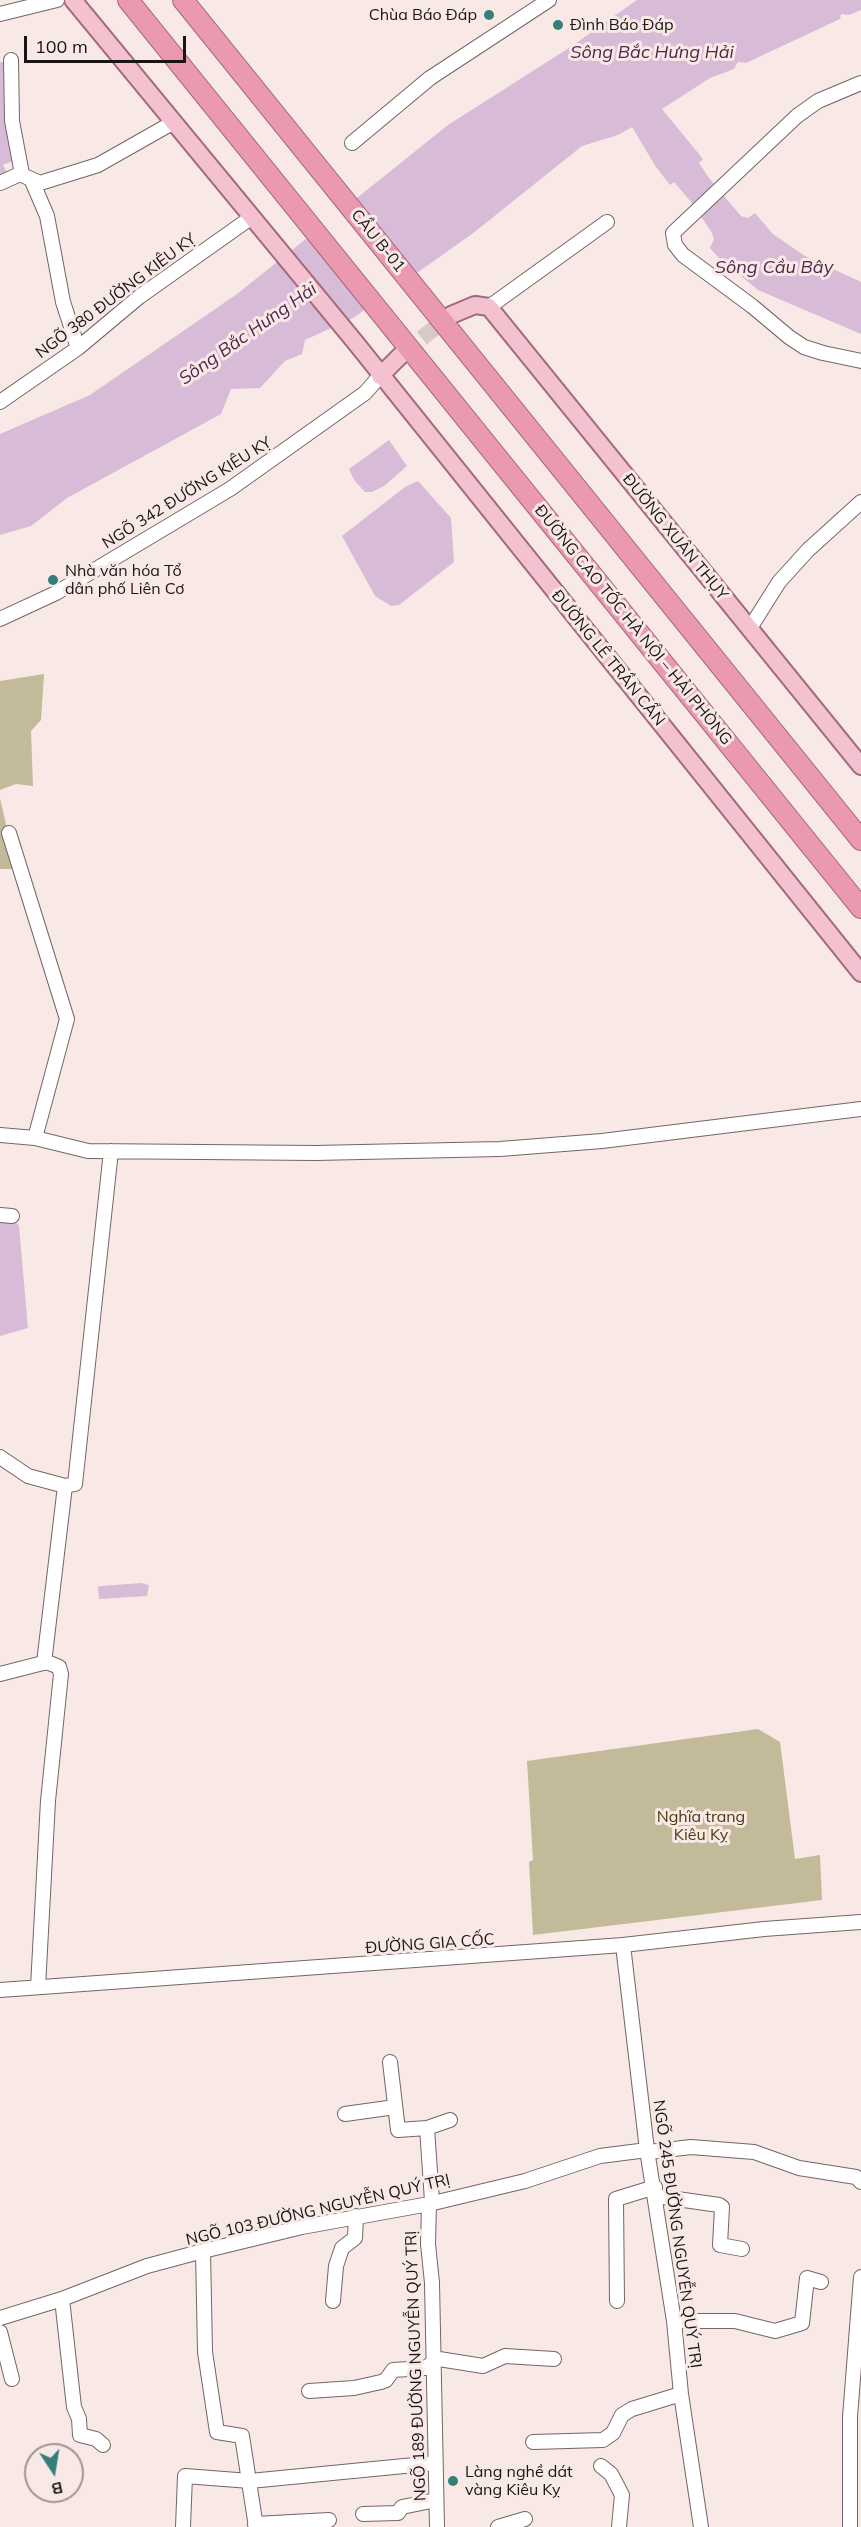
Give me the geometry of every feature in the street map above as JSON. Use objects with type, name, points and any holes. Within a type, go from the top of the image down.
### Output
[{"type":"highway","points":[[128,0],[285,194],[404,348]]},
{"type":"highway","name":"CẦU B-01","points":[[183,0],[318,167],[444,315]]},
{"type":"highway","points":[[444,315],[861,840]]},
{"type":"highway","name":"ĐƯỜNG CAO TỐC HÀ NỘI – HẢI PHÒNG","points":[[404,348],[861,908]]},
{"type":"main road","name":"ĐƯỜNG LÊ TRẦN CẨN","points":[[73,0],[355,342],[861,973]]},
{"type":"main road","points":[[444,315],[475,305],[489,307]]},
{"type":"main road","name":"ĐƯỜNG XUÂN THỤY","points":[[489,307],[861,766]]},
{"type":"main road","points":[[380,376],[404,348]]},
{"type":"street","points":[[0,14],[57,0]]},
{"type":"street","points":[[352,143],[430,78],[549,0]]},
{"type":"street","points":[[11,60],[12,121],[27,178],[47,216],[63,302],[78,348]]},
{"type":"street","points":[[861,83],[818,101],[756,152],[673,233],[675,245],[683,255],[804,346],[861,362]]},
{"type":"street","points":[[0,183],[27,178],[40,183],[98,165],[174,122]]},
{"type":"street","points":[[489,307],[607,222]]},
{"type":"street","name":"NGÕ 380 ĐƯỜNG KIÊU KỴ","points":[[0,402],[78,348],[139,297],[257,223]]},
{"type":"street","name":"NGÕ 342 ĐƯỜNG KIÊU KỴ","points":[[0,619],[56,593],[230,489],[365,393],[380,376]]},
{"type":"street","points":[[750,628],[779,582],[808,550],[861,502]]},
{"type":"street","points":[[9,832],[67,1019],[35,1138]]},
{"type":"street","points":[[0,1135],[35,1138],[88,1151],[315,1153],[500,1149],[602,1141],[861,1109]]},
{"type":"street","points":[[0,1457],[28,1476],[65,1486],[73,1485],[77,1477],[111,1151]]},
{"type":"street","points":[[44,1663],[65,1486]]},
{"type":"street","points":[[0,1674],[44,1663],[55,1663],[59,1667],[62,1681],[48,1801],[38,1987]]},
{"type":"street","name":"ĐƯỜNG GIA CỐC","points":[[0,1990],[623,1945],[764,1929],[861,1922]]},
{"type":"street","name":"NGÕ 245 ĐƯỜNG NGUYỄN QUÝ TRỊ","points":[[623,1945],[648,2151],[656,2191],[674,2321],[681,2394],[701,2527]]},
{"type":"street","points":[[390,2062],[398,2130],[427,2128],[450,2120]]},
{"type":"street","points":[[345,2114],[395,2107]]},
{"type":"street","name":"NGÕ 189 ĐƯỜNG NGUYỄN QUÝ TRỊ","points":[[427,2128],[431,2202],[428,2244],[432,2283],[437,2527]]},
{"type":"street","name":"NGÕ 103 ĐƯỜNG NGUYỄN QUÝ TRỊ","points":[[0,2318],[62,2299],[147,2266],[356,2216],[525,2181],[600,2156],[691,2147],[754,2152],[799,2168],[856,2177],[861,2182]]},
{"type":"street","points":[[617,2301],[616,2199],[656,2191],[719,2205],[722,2207],[720,2245],[742,2249]]},
{"type":"street","points":[[333,2301],[336,2266],[342,2248],[355,2238],[356,2216]]},
{"type":"street","points":[[203,2251],[205,2352],[217,2432],[242,2436],[255,2525],[329,2520]]},
{"type":"street","points":[[850,2527],[850,2417],[861,2277]]},
{"type":"street","points":[[674,2321],[735,2321],[775,2331],[802,2323],[807,2278],[821,2282]]},
{"type":"street","points":[[62,2299],[74,2406],[79,2419],[80,2435],[96,2439],[103,2445]]},
{"type":"street","points":[[0,2332],[12,2379]]},
{"type":"street","points":[[309,2391],[372,2384],[386,2380],[393,2370],[418,2370],[443,2359],[483,2366],[505,2355],[554,2359]]},
{"type":"street","points":[[533,2442],[603,2440],[613,2433],[622,2415],[632,2409],[681,2394]]},
{"type":"street","points":[[183,2527],[185,2476],[250,2481],[435,2463]]},
{"type":"street","points":[[601,2466],[611,2474],[622,2495],[619,2527]]},
{"type":"street","points":[[363,2514],[398,2513],[402,2506],[436,2500]]},
{"type":"street","points":[[498,2527],[525,2519]]},
{"type":"green space","points":[[44,674],[41,720],[31,731],[33,786],[16,784],[0,790],[0,681]]},
{"type":"green space","points":[[0,798],[16,869],[0,869]]},
{"type":"green space","name":"Nghĩa trang Kiêu Kỵ","points":[[758,1729],[780,1742],[795,1859],[820,1855],[822,1900],[533,1935],[529,1862],[533,1860],[527,1761]]},
{"type":"water","name":"Sông Bắc Hưng Hải","points":[[637,0],[861,0],[861,10],[849,15],[841,14],[840,19],[746,63],[738,62],[734,69],[710,78],[662,109],[703,159],[699,163],[709,178],[741,216],[748,218],[755,213],[773,234],[805,256],[861,282],[861,334],[758,290],[720,259],[710,248],[714,239],[712,233],[692,203],[674,182],[670,185],[656,167],[632,127],[618,135],[582,146],[472,234],[353,318],[305,340],[302,354],[285,361],[260,388],[231,389],[221,414],[67,498],[31,526],[0,535],[0,434],[90,395],[237,294],[448,125],[572,46]]},
{"type":"water","points":[[0,62],[6,62],[15,160],[3,165],[7,173],[0,179]]},
{"type":"water","points":[[389,440],[407,466],[384,486],[372,492],[365,492],[354,480],[349,469]]},
{"type":"water","points":[[418,481],[451,518],[454,562],[399,605],[391,606],[375,596],[342,536],[405,487]]},
{"type":"water","points":[[0,1222],[16,1222],[19,1226],[28,1328],[0,1336]]},
{"type":"water","points":[[141,1583],[149,1585],[147,1596],[99,1599],[98,1587]]},
{"type":"pier","points":[[347,203],[410,281],[376,305],[313,229]]},
{"type":"tunnel","points":[[403,353],[451,315]]},
{"type":"place","name":"Chùa Báo Đáp","points":[[489,15]]},
{"type":"place","name":"Đình Báo Đáp","points":[[558,25]]},
{"type":"place","name":"Nhà văn hóa Tổ dân phố Liên Cơ","points":[[53,580]]},
{"type":"place","name":"Làng nghề dát vàng Kiêu Kỵ","points":[[453,2481]]},
{"type":"water label","name":"Sông Cầu Bây","points":[[774,268]]}]
